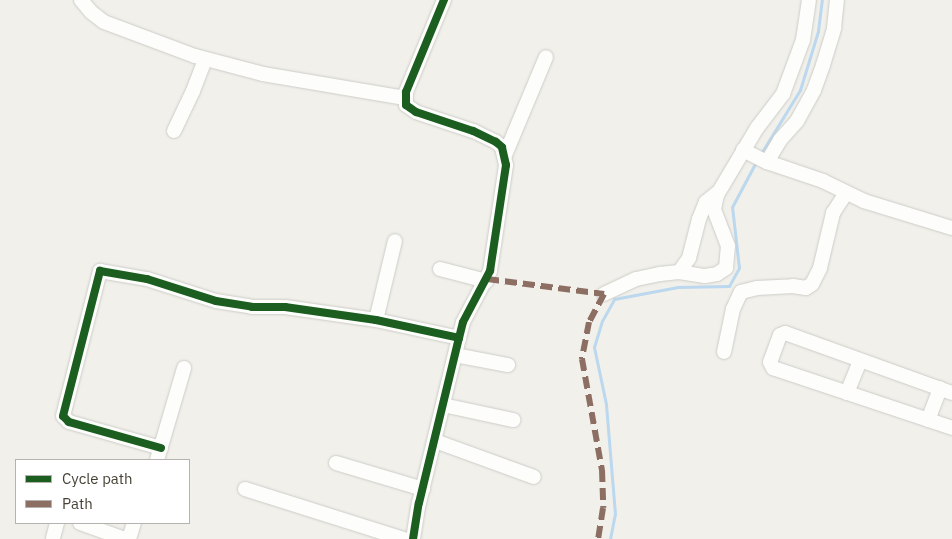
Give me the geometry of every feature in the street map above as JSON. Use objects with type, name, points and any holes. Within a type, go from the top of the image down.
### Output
[{"type":"street","points":[[80,0],[104,22],[205,59],[263,74],[405,98]]},
{"type":"street","points":[[604,294],[636,279],[679,272],[712,276],[726,268],[728,246],[714,209],[717,195],[783,94],[803,40],[809,0]]},
{"type":"street","points":[[766,162],[780,140],[797,121],[814,90],[834,28],[836,0]]},
{"type":"street","points":[[439,1],[405,98],[406,106],[416,112],[484,135],[502,147],[506,155]]},
{"type":"street","points":[[413,539],[422,490],[458,338],[463,322],[486,281],[505,178],[506,155],[546,57]]},
{"type":"street","points":[[174,130],[196,86],[205,59]]},
{"type":"street","points":[[745,151],[766,162],[823,181],[864,201],[952,228]]},
{"type":"street","points":[[679,272],[689,258],[699,218],[706,202],[721,189]]},
{"type":"street","points":[[724,352],[733,309],[741,292],[757,288],[793,286],[806,288],[812,284],[820,268],[833,213],[846,192]]},
{"type":"street","points":[[376,320],[395,241]]},
{"type":"street","points":[[440,269],[486,281]]},
{"type":"street","points":[[184,368],[159,454],[69,422],[63,416],[100,271],[151,280],[216,301],[252,307],[284,307],[376,320],[458,338]]},
{"type":"street","points":[[928,420],[946,390],[785,333],[780,335],[770,362],[773,368],[847,393],[928,420],[952,428]]},
{"type":"street","points":[[455,355],[508,366]]},
{"type":"street","points":[[847,393],[860,360]]},
{"type":"street","points":[[443,405],[513,420]]},
{"type":"street","points":[[435,441],[534,477]]},
{"type":"street","points":[[336,463],[422,490]]},
{"type":"street","points":[[245,489],[404,539]]},
{"type":"street","points":[[53,538],[57,524]]},
{"type":"street","points":[[83,524],[127,539],[134,524]]},
{"type":"waterway","points":[[760,155],[800,90],[818,31],[822,0]]},
{"type":"waterway","points":[[610,539],[615,514],[606,404],[594,347],[602,321],[614,299],[678,287],[729,286],[739,268],[732,207],[757,160]]},
{"type":"marked path","points":[[487,279],[604,294],[589,322],[582,359],[602,470],[603,508],[598,539]]},
{"type":"cycle path","points":[[413,539],[419,503],[463,322],[490,271],[506,165],[502,147],[496,142],[473,131],[416,112],[406,105],[406,92],[444,0]]},
{"type":"cycle path","points":[[161,448],[69,422],[63,416],[100,271],[147,279],[216,301],[252,307],[285,307],[376,320],[459,338]]}]
